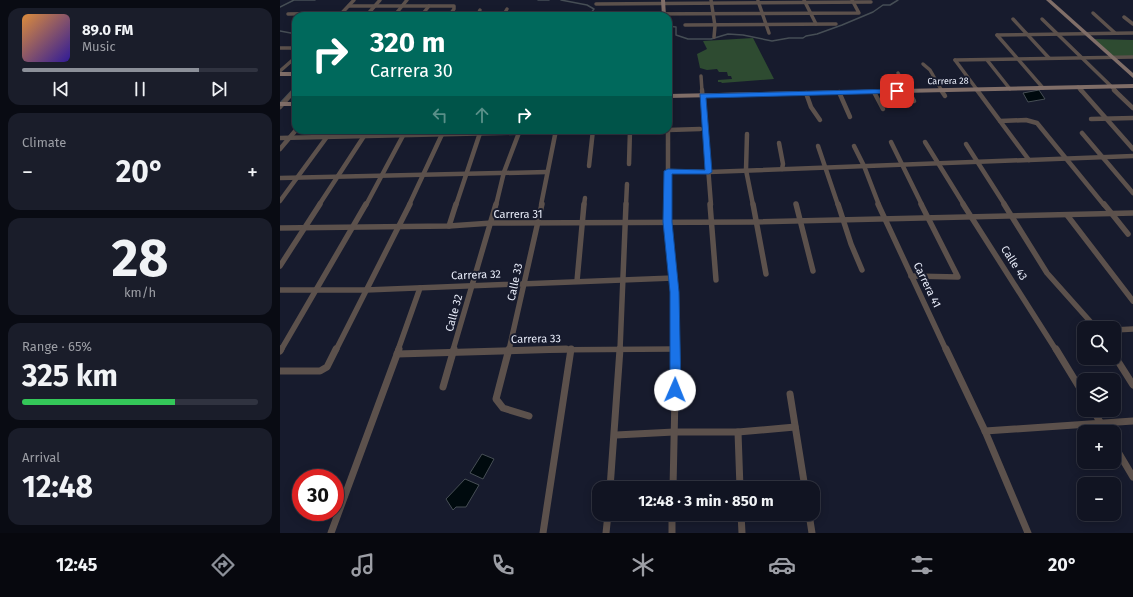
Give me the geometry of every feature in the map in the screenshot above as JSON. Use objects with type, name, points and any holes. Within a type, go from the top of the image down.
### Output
[{"type":"street","points":[[343,12],[354,0]]},
{"type":"street","points":[[370,12],[380,0]]},
{"type":"street","points":[[397,12],[407,0]]},
{"type":"street","points":[[1048,0],[1133,76]]},
{"type":"street","points":[[804,1],[816,24]]},
{"type":"street","points":[[672,15],[859,13],[852,1]]},
{"type":"street","points":[[596,4],[615,2],[871,2]]},
{"type":"street","points":[[663,2],[664,12]]},
{"type":"street","points":[[711,2],[715,26],[714,37]]},
{"type":"street","points":[[758,2],[769,33]]},
{"type":"street","points":[[348,6],[454,6],[452,12]]},
{"type":"street","points":[[424,12],[429,6]]},
{"type":"street","points":[[1093,13],[1115,33]]},
{"type":"street","points":[[288,14],[292,14]]},
{"type":"street","points":[[1124,17],[1133,24]]},
{"type":"street","points":[[1013,19],[1049,58]]},
{"type":"street","points":[[1042,19],[1133,108]]},
{"type":"street","points":[[685,25],[767,26],[836,24]]},
{"type":"street","points":[[1043,88],[997,35],[1133,33]]},
{"type":"street","points":[[280,48],[292,48]]},
{"type":"street","points":[[1029,160],[955,60],[1133,57]]},
{"type":"street","points":[[280,71],[292,60]]},
{"type":"street","points":[[987,60],[1010,89]]},
{"type":"street","points":[[923,64],[930,70],[943,90],[945,96]]},
{"type":"street","points":[[898,73],[914,101]]},
{"type":"street","points":[[280,74],[292,74]]},
{"type":"street","points":[[701,76],[716,280]]},
{"type":"street","name":"Carrera 28","points":[[672,96],[1133,86]]},
{"type":"street","points":[[1078,87],[1133,149]]},
{"type":"street","points":[[839,92],[850,117]]},
{"type":"street","points":[[874,92],[883,109]]},
{"type":"street","points":[[281,105],[292,93]]},
{"type":"street","points":[[806,93],[810,107],[820,120]]},
{"type":"street","points":[[281,105],[292,104]]},
{"type":"street","points":[[1091,119],[1133,118]]},
{"type":"street","points":[[1000,122],[1026,120],[1038,123],[1110,214],[1128,234]]},
{"type":"street","points":[[672,130],[700,129]]},
{"type":"street","points":[[1082,133],[1133,192]]},
{"type":"street","points":[[280,150],[292,134]]},
{"type":"street","points":[[280,201],[329,134]]},
{"type":"street","points":[[280,138],[326,138],[391,134]]},
{"type":"street","points":[[280,351],[354,227],[404,134]]},
{"type":"street","points":[[280,371],[320,371],[327,367],[400,226],[442,134]]},
{"type":"street","points":[[449,226],[465,174],[480,134]]},
{"type":"street","name":"Calle 32","points":[[443,387],[472,285],[492,223],[504,172],[519,134]]},
{"type":"street","name":"Calle 33","points":[[529,416],[503,408],[496,399],[510,350],[538,224],[555,134]]},
{"type":"street","points":[[589,166],[593,134]]},
{"type":"street","points":[[629,164],[630,134]]},
{"type":"street","points":[[668,134],[668,222],[673,278],[676,349],[673,481]]},
{"type":"street","points":[[747,134],[748,157],[746,170],[766,274]]},
{"type":"street","points":[[280,266],[339,177],[364,136]]},
{"type":"street","points":[[891,142],[958,277],[911,276]]},
{"type":"street","name":"Calle 43","points":[[926,142],[971,217],[1049,337],[1077,383]]},
{"type":"street","points":[[779,143],[784,164],[782,169]]},
{"type":"street","points":[[966,144],[975,162],[1047,273],[1090,321]]},
{"type":"street","points":[[818,146],[827,167],[851,244],[862,270]]},
{"type":"street","name":"Carrera 41","points":[[854,146],[864,166],[884,219],[985,431],[1028,533]]},
{"type":"street","points":[[668,171],[709,172],[1133,156]]},
{"type":"street","points":[[280,178],[547,172]]},
{"type":"street","points":[[611,481],[616,435],[621,348],[627,184]]},
{"type":"street","points":[[577,281],[585,198]]},
{"type":"street","points":[[796,204],[813,271]]},
{"type":"street","name":"Carrera 31","points":[[280,228],[449,226],[492,223],[626,224],[668,222],[755,222],[1133,213]]},
{"type":"street","points":[[1067,215],[1133,302]]},
{"type":"street","name":"Carrera 32","points":[[280,290],[366,290],[673,278]]},
{"type":"street","points":[[330,533],[420,288]]},
{"type":"street","points":[[1121,330],[1133,329]]},
{"type":"street","points":[[543,533],[571,348]]},
{"type":"street","name":"Carrera 33","points":[[397,354],[571,348],[676,349]]},
{"type":"street","points":[[1120,365],[1133,385]]},
{"type":"street","points":[[790,394],[804,481]]},
{"type":"street","points":[[1097,417],[1102,425]]},
{"type":"street","points":[[985,431],[1133,420]]},
{"type":"street","points":[[616,435],[674,432],[738,432],[795,427]]},
{"type":"street","points":[[738,432],[740,481]]},
{"type":"street","points":[[1121,457],[1133,477]]},
{"type":"street","points":[[606,533],[607,521]]},
{"type":"street","points":[[672,521],[672,533]]},
{"type":"street","points":[[741,521],[742,533]]},
{"type":"street","points":[[810,521],[812,533]]},
{"type":"green space","points":[[753,38],[774,79],[722,83],[718,82],[718,80],[732,79],[731,76],[728,76],[727,72],[719,72],[717,69],[707,70],[700,68],[697,54],[707,49],[703,41]]},
{"type":"green space","points":[[1093,39],[1133,40],[1133,56],[1112,57]]},
{"type":"shaded area","points":[[1039,90],[1045,99],[1028,102],[1023,93]]},
{"type":"shaded area","points":[[482,454],[494,459],[483,479],[470,473]]},
{"type":"shaded area","points":[[465,479],[479,485],[466,507],[456,507],[453,510],[446,499]]},
{"type":"waterway","points":[[280,7],[294,0],[315,0]]},
{"type":"waterway","points":[[538,0],[549,0]]},
{"type":"waterway","points":[[561,0],[587,5],[594,9],[592,12]]},
{"type":"waterway","points":[[672,26],[676,27],[676,35],[688,39],[711,39],[728,34],[743,35],[772,41],[789,38],[803,38],[842,25],[873,12],[883,5],[890,5],[898,0]]},
{"type":"waterway","points":[[280,31],[292,33]]},
{"type":"waterway","points":[[280,103],[292,90]]},
{"type":"route","points":[[675,390],[675,292],[668,222],[668,171],[709,172],[702,96],[897,91]]}]
